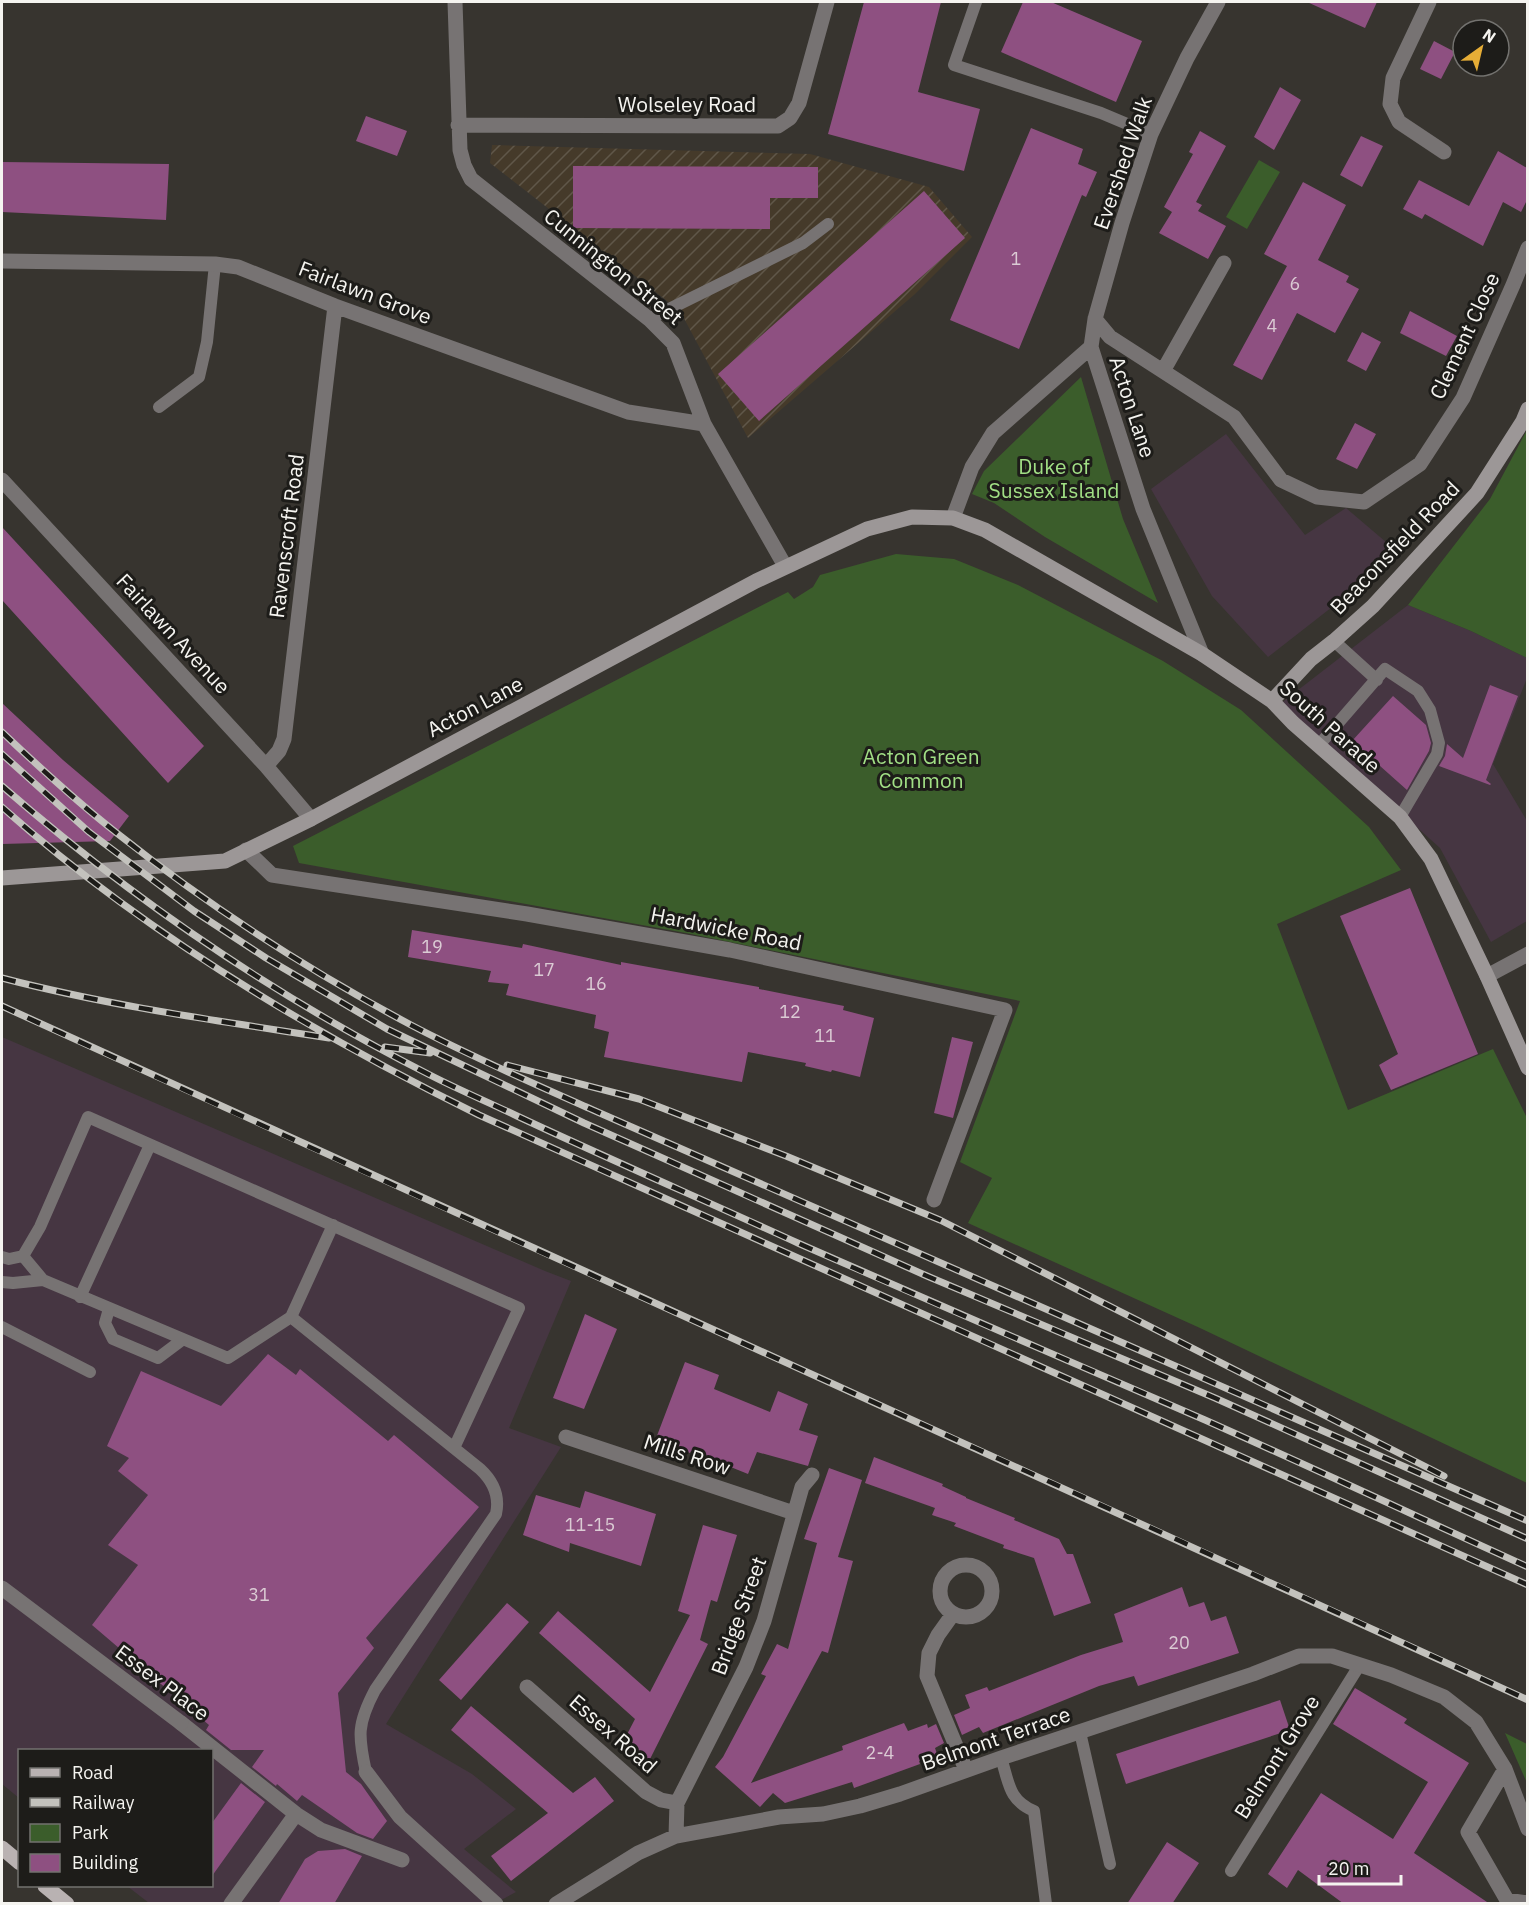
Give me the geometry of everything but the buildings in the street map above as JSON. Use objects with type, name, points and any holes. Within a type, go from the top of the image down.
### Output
[{"type":"main road","name":"Beaconsfield Road","points":[[1272,701],[1311,659],[1373,606],[1477,492],[1523,421],[1527,408]]},
{"type":"main road","name":"Acton Lane","points":[[2,878],[225,861],[311,819],[785,566],[867,529],[912,517],[953,518],[985,530]]},
{"type":"main road","name":"South Parade","points":[[985,530],[1202,654],[1272,701],[1293,723],[1400,817],[1431,859],[1487,976],[1527,1068]]},
{"type":"main road","points":[[2,1848],[18,1861]]},
{"type":"main road","points":[[46,1887],[67,1904]]},
{"type":"street","name":"Cunnington Street","points":[[455,2],[460,150],[471,179],[649,320],[673,343],[704,424],[785,566]]},
{"type":"street","name":"Wolseley Road","points":[[458,124],[778,126],[790,118],[799,103],[826,2]]},
{"type":"street","name":"Evershed Walk","points":[[1090,347],[1095,320],[1122,223],[1151,134],[1187,58],[1218,2]]},
{"type":"street","points":[[1428,2],[1393,78],[1390,104],[1399,122],[1444,152]]},
{"type":"street","name":"Clement Close","points":[[1095,320],[1110,337],[1234,417],[1281,480],[1317,497],[1364,502],[1420,464],[1463,398],[1527,248]]},
{"type":"street","name":"Fairlawn Grove","points":[[2,261],[215,264],[238,267],[335,306],[628,412],[704,424]]},
{"type":"street","points":[[1163,371],[1224,263]]},
{"type":"street","name":"Ravenscroft Road","points":[[266,766],[279,751],[284,739],[335,306]]},
{"type":"street","name":"Acton Lane","points":[[953,518],[972,467],[993,433],[1090,347],[1143,509],[1202,654]]},
{"type":"street","name":"Fairlawn Avenue","points":[[2,480],[266,766],[311,819]]},
{"type":"street","name":"Hardwicke Road","points":[[246,850],[272,875],[526,914],[730,950],[1005,1010],[934,1200]]},
{"type":"street","points":[[1487,976],[1527,954]]},
{"type":"street","name":"Mills Row","points":[[566,1437],[794,1514]]},
{"type":"street","name":"Bridge Street","points":[[676,1836],[678,1803],[747,1667],[764,1621],[802,1486],[812,1475]]},
{"type":"street","name":"Essex Place","points":[[2,1588],[181,1723],[296,1814],[321,1830],[402,1860]]},
{"type":"street","points":[[953,1614],[929,1653],[927,1676],[966,1770]]},
{"type":"street","name":"Belmont Terrace","points":[[556,1904],[638,1853],[676,1836],[779,1817],[824,1814],[860,1806],[1253,1674],[1299,1656],[1332,1656],[1359,1666]]},
{"type":"street","points":[[1359,1666],[1391,1675],[1444,1697],[1476,1722],[1505,1769],[1527,1829]]},
{"type":"street","name":"Essex Road","points":[[527,1687],[646,1792],[661,1800],[678,1803]]},
{"type":"street","points":[[1505,1769],[1468,1832],[1507,1900],[1527,1903]]},
{"type":"street","points":[[366,1772],[400,1817],[496,1904]]},
{"type":"street","points":[[231,1904],[296,1814]]},
{"type":"lane","points":[[976,2],[954,65],[1101,113],[1151,134]]},
{"type":"lane","points":[[649,320],[803,243],[828,224]]},
{"type":"lane","points":[[159,407],[199,377],[207,342],[215,264]]},
{"type":"lane","points":[[1334,641],[1377,680]]},
{"type":"lane","points":[[1319,745],[1385,669],[1418,691],[1430,710],[1439,743],[1437,754],[1400,817]]},
{"type":"lane","points":[[2,1257],[9,1259],[23,1256],[40,1227],[88,1118],[519,1308],[454,1448]]},
{"type":"lane","points":[[80,1297],[150,1145]]},
{"type":"lane","points":[[23,1256],[43,1280],[228,1358],[291,1317],[333,1225]]},
{"type":"lane","points":[[2,1282],[43,1280]]},
{"type":"lane","points":[[109,1309],[105,1323],[113,1339],[158,1358],[182,1340]]},
{"type":"lane","points":[[291,1317],[490,1478],[498,1504],[496,1514],[375,1690],[363,1713],[359,1736],[366,1772]]},
{"type":"lane","points":[[2,1326],[90,1372]]},
{"type":"lane","name":"Belmont Grove","points":[[1231,1871],[1359,1666]]},
{"type":"lane","points":[[1080,1732],[1110,1864]]},
{"type":"lane","points":[[1001,1758],[1012,1792],[1022,1805],[1034,1811],[1046,1904]]},
{"type":"shaded area","points":[[492,145],[810,154],[929,187],[972,237],[915,294],[748,438],[680,311],[490,163]]},
{"type":"shaded area","points":[[1226,434],[1305,535],[1346,508],[1400,554],[1268,657],[1212,596],[1151,489]]},
{"type":"shaded area","points":[[1408,605],[1471,631],[1527,658],[1527,678],[1493,764],[1527,821],[1527,921],[1491,942],[1440,848],[1280,704]]},
{"type":"shaded area","points":[[2,1037],[571,1281],[509,1428],[561,1447],[386,1724],[472,1774],[516,1809],[464,1849],[516,1892],[494,1904],[149,1903],[128,1887],[213,1887],[213,1749],[18,1749],[18,1797],[2,1784]]},
{"type":"green space","points":[[1259,160],[1280,172],[1247,229],[1226,217]]},
{"type":"green space","name":"Duke of Sussex Island","points":[[1081,377],[1123,519],[1158,603],[1045,537],[994,503],[972,494],[984,471]]},
{"type":"green space","points":[[1527,430],[1527,658],[1471,631],[1408,605],[1490,499]]},
{"type":"green space","name":"Acton Green Common","points":[[896,554],[954,559],[1018,585],[1163,661],[1241,710],[1369,827],[1401,870],[1277,924],[1348,1110],[1493,1049],[1527,1118],[1527,1483],[1200,1328],[968,1223],[992,1178],[960,1162],[1020,1001],[686,933],[299,863],[293,846],[788,592],[794,599],[813,587],[820,575]]},
{"type":"green space","points":[[1505,1733],[1527,1744],[1527,1783]]},
{"type":"railway","points":[[2,732],[88,809],[188,887],[297,960],[411,1025],[547,1090],[1528,1521]]},
{"type":"railway","points":[[2,754],[89,832],[194,911],[266,958],[387,1029],[584,1123],[927,1276],[1215,1398],[1528,1539]]},
{"type":"railway","points":[[2,786],[102,868],[207,944],[316,1013],[430,1075],[800,1244],[1205,1420],[1528,1567]]},
{"type":"railway","points":[[2,807],[56,853],[170,938],[291,1014],[416,1083],[479,1115],[1528,1585]]},
{"type":"railway","points":[[2,978],[123,1005],[329,1038]]},
{"type":"railway","points":[[2,1006],[1528,1700]]},
{"type":"railway","points":[[385,1047],[430,1053]]},
{"type":"railway","points":[[507,1065],[639,1099],[786,1156],[940,1220],[1444,1476]]}]
